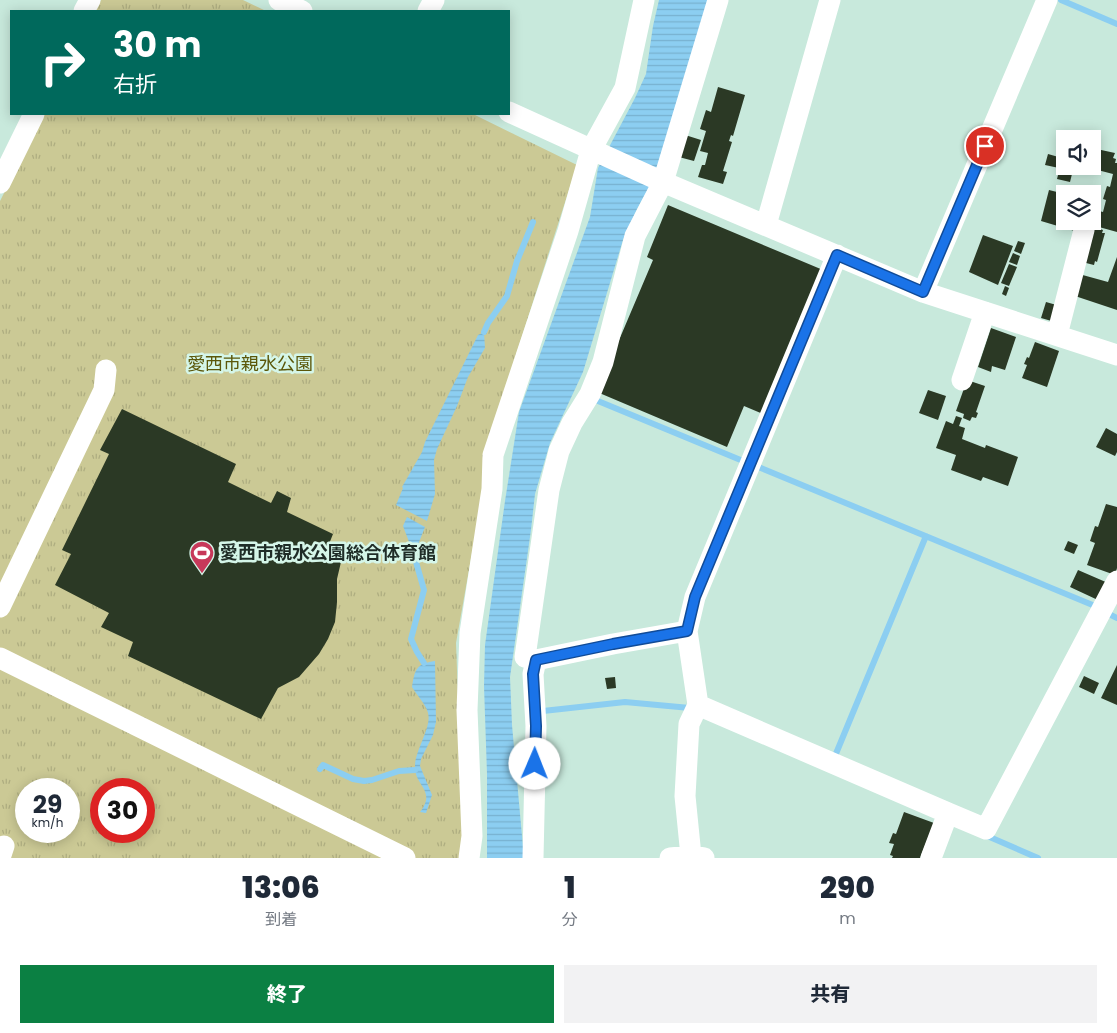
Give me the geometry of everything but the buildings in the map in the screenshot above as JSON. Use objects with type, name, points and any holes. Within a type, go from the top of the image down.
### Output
[{"type":"street","points":[[279,0],[300,10]]},
{"type":"street","points":[[469,858],[472,836],[467,710],[470,633],[492,489],[492,455],[594,151],[625,88],[644,0]]},
{"type":"street","points":[[687,631],[536,660],[525,657],[549,490],[559,451],[572,423],[590,394],[603,362],[636,236],[662,181],[718,0]]},
{"type":"street","points":[[766,225],[830,0]]},
{"type":"street","points":[[923,292],[1047,0]]},
{"type":"street","points":[[510,112],[662,181],[923,292],[1117,355]]},
{"type":"street","points":[[0,183],[34,115]]},
{"type":"street","points":[[1057,335],[1084,230]]},
{"type":"street","points":[[670,858],[698,857],[685,796],[689,724],[698,706],[687,631],[695,597],[837,255]]},
{"type":"street","points":[[962,380],[984,312]]},
{"type":"street","points":[[0,607],[104,390],[106,370]]},
{"type":"street","points":[[698,706],[986,829],[1117,581]]},
{"type":"street","points":[[0,658],[406,858]]},
{"type":"street","points":[[533,858],[536,726],[533,674],[536,660]]},
{"type":"street","points":[[931,858],[948,812]]},
{"type":"green space","points":[[101,0],[243,0],[264,10],[96,10]]},
{"type":"green space","name":"愛西市親水公園","points":[[43,115],[475,115],[577,165],[487,445],[483,491],[456,643],[464,858],[0,858],[0,201]]},
{"type":"water","points":[[659,0],[713,0],[662,164],[637,209],[623,240],[583,372],[550,443],[535,494],[510,677],[512,725],[524,858],[487,858],[485,645],[519,412],[590,217],[598,168],[646,74]]},
{"type":"water","points":[[484,332],[485,348],[468,377],[437,449],[434,460],[435,494],[427,521],[396,505],[402,487],[422,452],[425,442],[478,335]]},
{"type":"water","points":[[407,517],[425,527],[414,555],[403,526]]},
{"type":"water","points":[[435,661],[436,722],[433,735],[421,759],[420,766],[432,795],[426,813],[420,812],[425,805],[426,793],[418,779],[415,766],[429,719],[424,704],[412,687],[418,668]]},
{"type":"waterway","points":[[1061,0],[1117,24]]},
{"type":"waterway","points":[[484,332],[507,296],[517,261],[533,222]]},
{"type":"waterway","points":[[598,401],[743,461]]},
{"type":"waterway","points":[[756,466],[1095,606]]},
{"type":"waterway","points":[[835,756],[926,536]]},
{"type":"waterway","points":[[414,555],[424,590],[411,639],[424,663]]},
{"type":"waterway","points":[[1109,614],[1117,618]]},
{"type":"waterway","points":[[543,711],[625,702],[690,708]]},
{"type":"waterway","points":[[320,769],[323,765],[353,779],[364,781],[399,771],[415,770]]},
{"type":"waterway","points":[[985,835],[1038,858]]},
{"type":"place","name":"愛西市親水公園総合体育館","points":[[202,574]]},
{"type":"route","points":[[535,764],[536,726],[533,674],[536,660],[687,631],[695,597],[837,255],[923,292],[985,146]]}]
